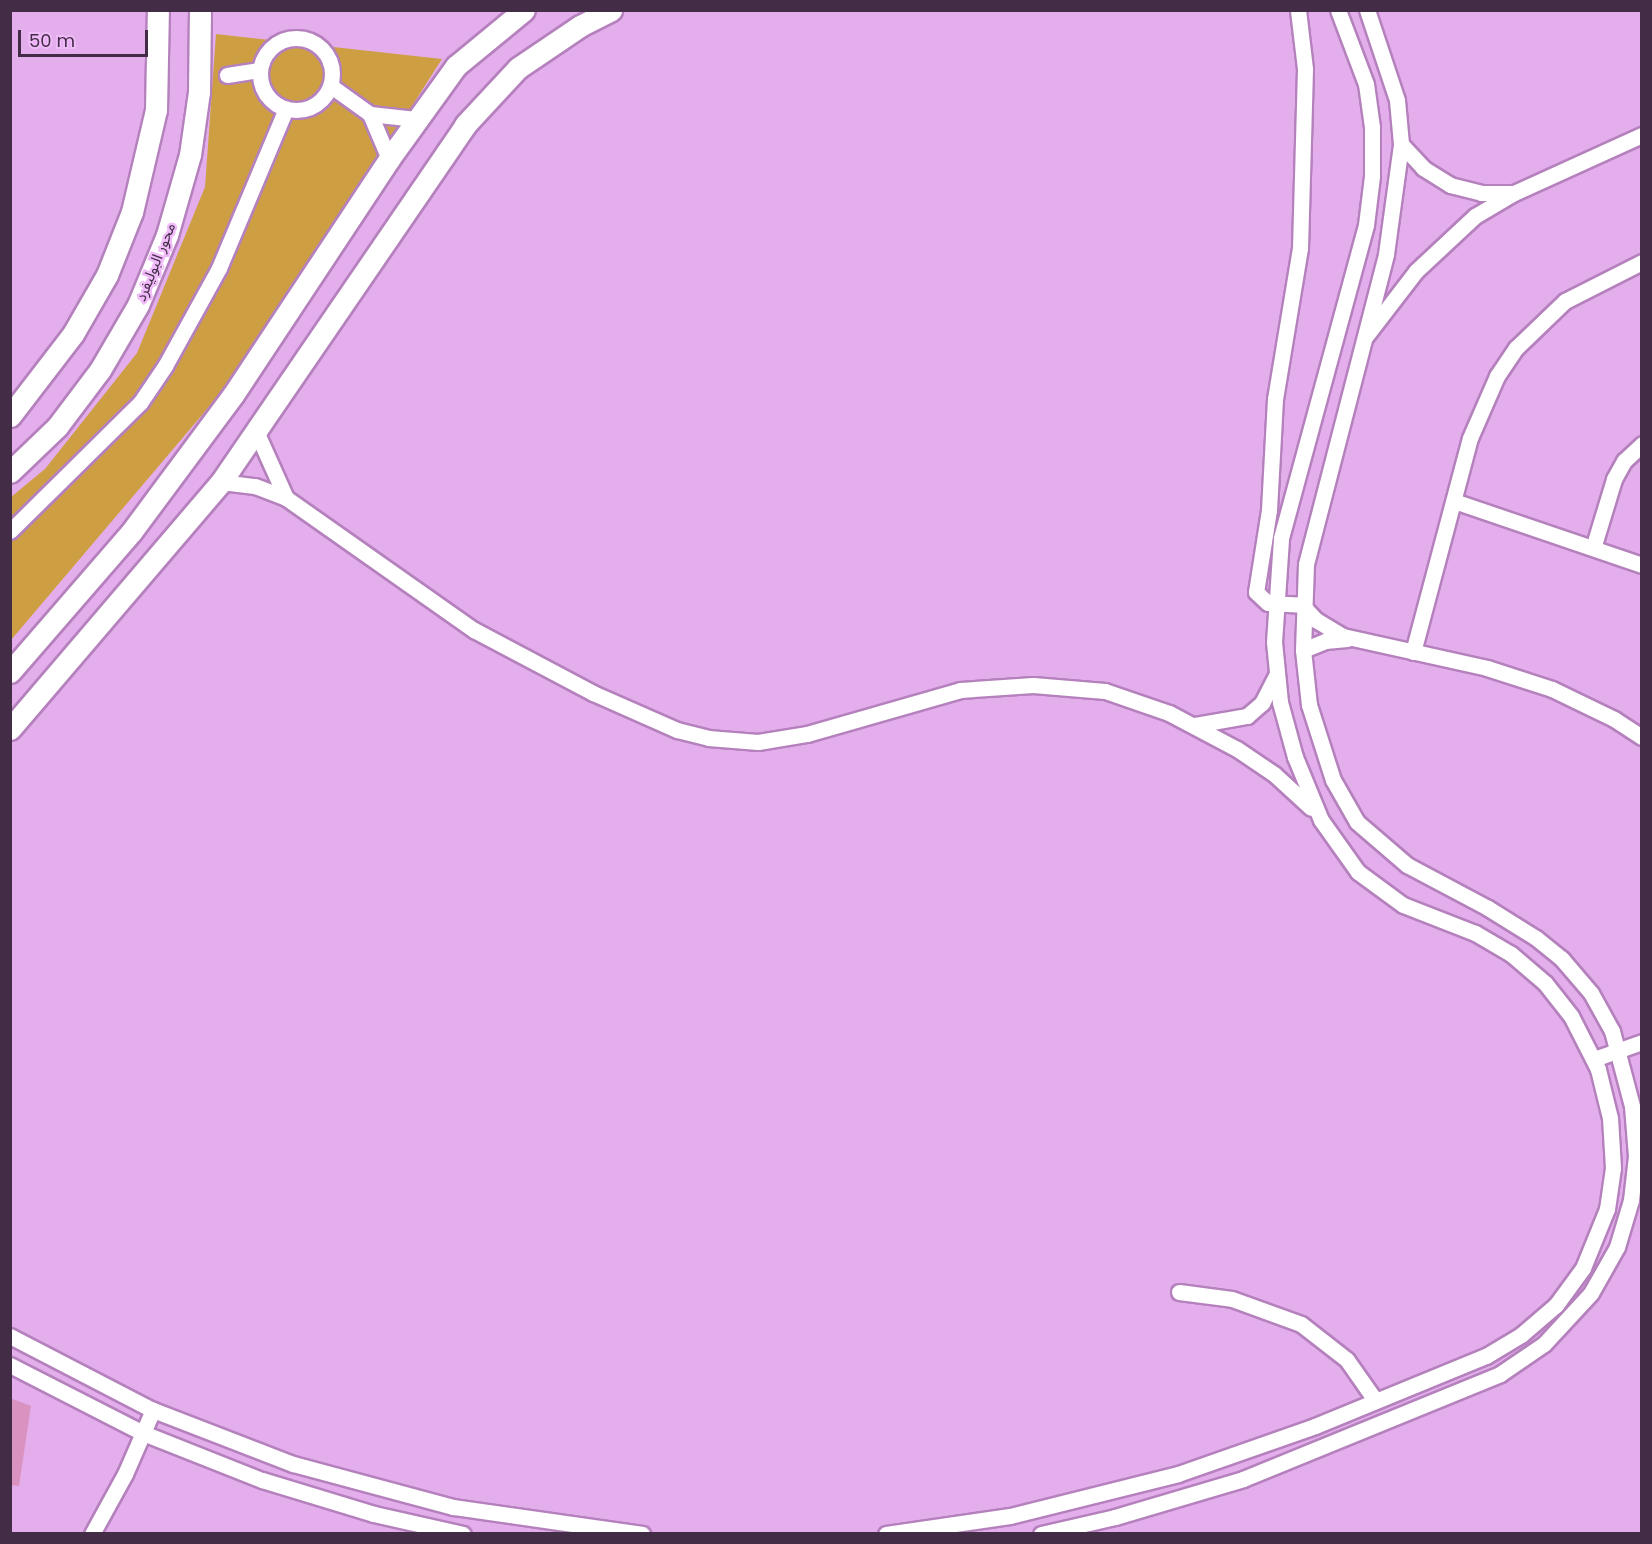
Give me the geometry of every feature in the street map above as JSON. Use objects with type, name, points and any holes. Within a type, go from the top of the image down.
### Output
[{"type":"street","points":[[10,416],[73,334],[107,275],[132,212],[156,110],[158,10]]},
{"type":"street","name":"محور البوليفرد","points":[[10,472],[57,427],[100,370],[138,305],[167,235],[193,134],[199,92],[200,10]]},
{"type":"street","points":[[10,672],[132,531],[233,395],[416,119],[474,47],[524,10]]},
{"type":"street","points":[[10,729],[221,482],[465,124],[518,68],[580,26],[611,10]]},
{"type":"street","points":[[1298,10],[1305,69],[1300,248],[1273,422],[1269,510],[1255,582],[1259,597],[1275,604],[1302,604],[1325,626],[1353,639],[1487,668],[1552,689],[1614,719],[1641,737]]},
{"type":"street","points":[[1321,820],[1287,730],[1276,675],[1275,604],[1281,538],[1366,225],[1372,176],[1372,127],[1366,84],[1338,10]]},
{"type":"street","points":[[1041,1533],[1163,1504],[1274,1468],[1476,1385],[1544,1344],[1591,1293],[1626,1222],[1635,1178],[1635,1131],[1618,1051],[1591,993],[1555,954],[1508,919],[1407,865],[1357,822],[1346,807],[1320,747],[1309,705],[1303,650],[1302,604],[1306,564],[1386,254],[1401,144],[1397,99],[1367,10]]},
{"type":"street","points":[[293,38],[305,39],[326,52],[332,63],[331,86],[317,105],[307,109],[286,109],[266,94],[260,70],[263,58],[276,45],[293,38]]},
{"type":"street","points":[[227,75],[260,70]]},
{"type":"street","points":[[331,86],[370,114],[416,119]]},
{"type":"street","points":[[10,531],[140,403],[165,366],[219,268],[286,109]]},
{"type":"street","points":[[370,114],[388,159]]},
{"type":"street","points":[[1363,340],[1444,242],[1514,193],[1641,135]]},
{"type":"street","points":[[1401,144],[1423,168],[1450,185],[1482,194],[1514,193]]},
{"type":"street","points":[[1413,652],[1481,406],[1516,348],[1565,301],[1641,262]]},
{"type":"street","points":[[256,431],[286,498]]},
{"type":"street","points":[[1594,545],[1614,479],[1624,461],[1641,444]]},
{"type":"street","points":[[221,482],[255,486],[286,498],[474,630],[599,696],[677,730],[708,738],[758,742],[807,734],[960,690],[1033,685],[1105,691],[1195,725],[1263,766],[1303,798],[1321,820],[1346,858],[1386,896],[1475,933],[1529,968],[1571,1016],[1594,1059],[1610,1118],[1613,1168],[1606,1209],[1583,1268],[1556,1305],[1504,1346],[1253,1449],[1111,1493],[975,1523],[886,1533]]},
{"type":"street","points":[[1454,501],[1594,545],[1641,565]]},
{"type":"street","points":[[1303,650],[1325,641],[1353,639]]},
{"type":"street","points":[[1195,725],[1247,716],[1262,703],[1276,675]]},
{"type":"street","points":[[1594,1059],[1641,1042]]},
{"type":"street","points":[[1179,1292],[1232,1299],[1301,1324],[1347,1360],[1375,1400]]},
{"type":"street","points":[[10,1336],[153,1410],[274,1458],[381,1490],[532,1521],[642,1533]]},
{"type":"street","points":[[10,1365],[143,1433],[318,1498],[464,1533]]},
{"type":"street","points":[[92,1533],[153,1410]]},
{"type":"shaded area","points":[[216,34],[442,59],[253,355],[11,640],[11,497],[45,469],[137,353],[205,187]]},
{"type":"building","points":[[10,1398],[31,1406],[19,1486],[10,1485]]}]
